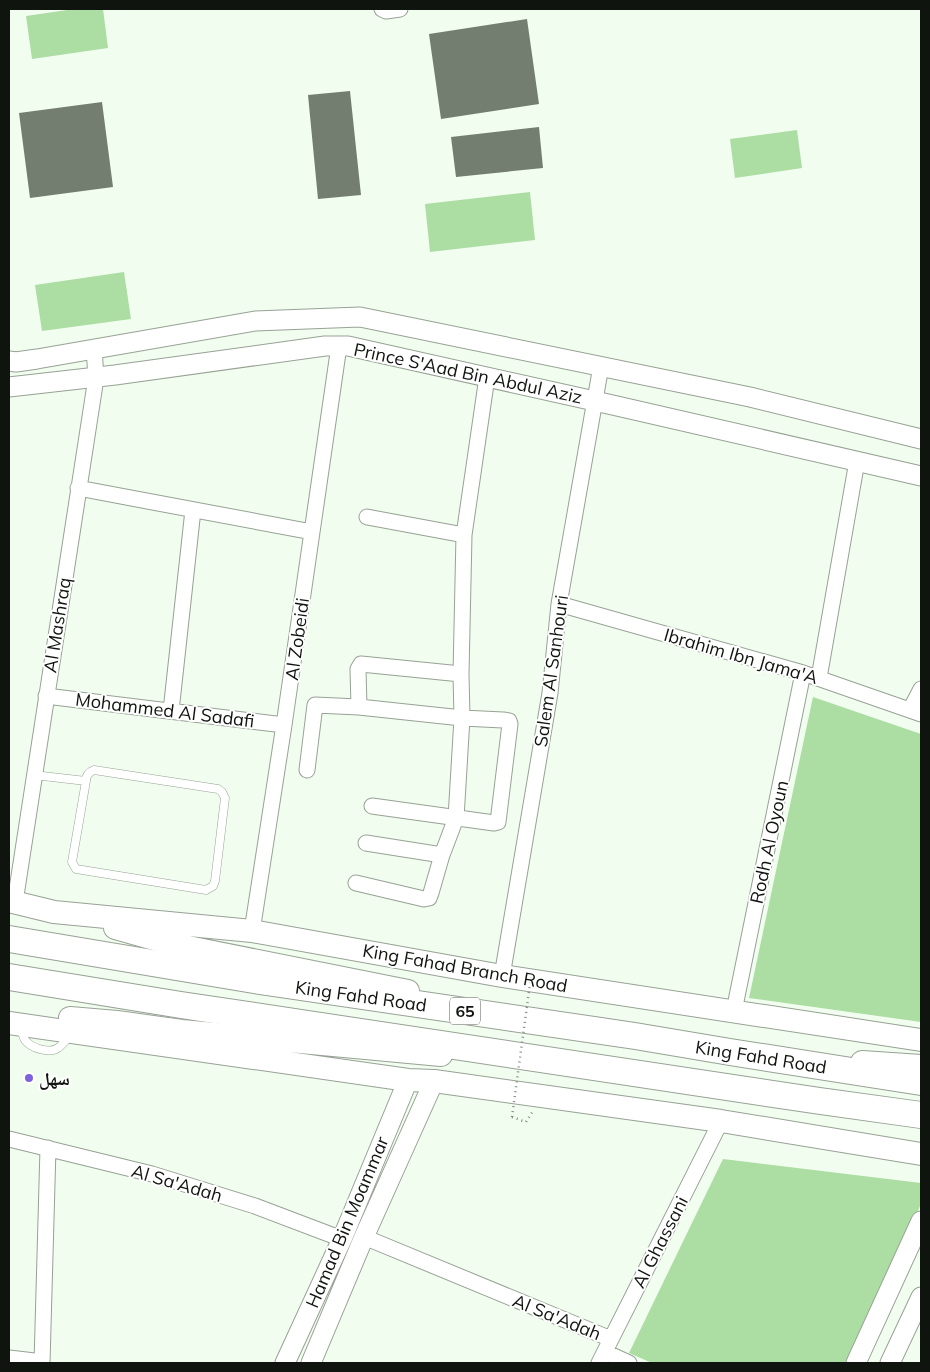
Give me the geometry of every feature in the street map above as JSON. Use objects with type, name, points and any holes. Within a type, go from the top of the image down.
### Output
[{"type":"highway","name":"King Fahd Road","points":[[9,939],[254,980],[635,1036],[921,1082]]},
{"type":"highway","name":"King Fahd Road","points":[[9,977],[921,1116]]},
{"type":"main road","name":"King Fahad Branch Road","points":[[12,901],[54,912],[252,931],[502,976],[921,1040]]},
{"type":"main road","points":[[54,912],[168,943],[635,1036]]},
{"type":"main road","points":[[12,1020],[88,1019],[201,1033],[633,1072]]},
{"type":"main road","points":[[12,1020],[73,1032],[408,1080],[434,1081],[721,1121],[921,1154]]},
{"type":"main road","points":[[730,1052],[921,1066]]},
{"type":"street","points":[[382,9],[400,9]]},
{"type":"street","name":"Prince S'Aad Bin Abdul Aziz","points":[[9,361],[38,359],[255,321],[360,316],[750,397],[921,440]]},
{"type":"street","name":"Prince S'Aad Bin Abdul Aziz","points":[[9,387],[96,378],[325,346],[348,346],[921,476]]},
{"type":"street","name":"Al Zobeidi","points":[[252,931],[339,346]]},
{"type":"street","name":"Al Mashraq","points":[[12,901],[34,775],[96,378],[94,348]]},
{"type":"street","name":"Salem Al Sanhouri","points":[[502,976],[550,692],[559,604],[600,366]]},
{"type":"street","points":[[356,883],[424,899],[429,898],[456,818],[462,718],[464,535],[487,377]]},
{"type":"street","points":[[818,678],[857,461]]},
{"type":"street","points":[[78,488],[312,532]]},
{"type":"street","points":[[170,711],[193,510]]},
{"type":"street","points":[[367,517],[464,535]]},
{"type":"street","name":"Ibrahim Ibn Jama'A","points":[[559,604],[803,673],[916,712]]},
{"type":"street","points":[[358,706],[358,669],[361,664],[461,674]]},
{"type":"street","name":"Rodh Al Oyoun","points":[[734,1011],[803,673]]},
{"type":"street","points":[[916,712],[921,688]]},
{"type":"street","name":"Mohammed Al Sadafi","points":[[46,696],[284,725]]},
{"type":"street","points":[[306,770],[315,706],[358,706],[462,718],[509,721],[499,821],[496,823],[372,806]]},
{"type":"street","points":[[366,843],[442,855]]},
{"type":"street","name":"Hamad Bin Moammar","points":[[285,1363],[342,1239],[408,1080]]},
{"type":"street","name":"Hamad Bin Moammar","points":[[311,1363],[364,1237],[434,1081]]},
{"type":"street","name":"Al Ghassani","points":[[605,1352],[721,1121]]},
{"type":"street","name":"Al Sa'Adah","points":[[9,1139],[152,1174],[255,1206],[342,1239]]},
{"type":"street","points":[[42,1363],[48,1148]]},
{"type":"street","points":[[856,1363],[921,1221]]},
{"type":"street","name":"Al Sa'Adah","points":[[364,1237],[629,1363]]},
{"type":"street","points":[[890,1363],[921,1297]]},
{"type":"street","points":[[9,1360],[34,1363]]},
{"type":"lane","points":[[94,770],[218,789],[222,792],[225,798],[213,886],[206,890],[76,869],[72,862],[86,781],[86,777],[94,770]]},
{"type":"lane","points":[[34,775],[86,781]]},
{"type":"path","points":[[526,1122],[512,1117],[532,969]]},
{"type":"green space","points":[[74,9],[103,9],[108,48],[32,59],[26,16]]},
{"type":"green space","points":[[797,130],[802,168],[735,178],[730,139]]},
{"type":"green space","points":[[530,192],[535,240],[430,252],[425,204]]},
{"type":"green space","points":[[124,272],[131,319],[42,331],[35,285]]},
{"type":"green space","points":[[813,697],[921,734],[921,1022],[749,998]]},
{"type":"green space","points":[[723,1159],[921,1183],[921,1204],[847,1363],[652,1363],[629,1353]]},
{"type":"building","points":[[527,19],[539,104],[441,119],[429,34]]},
{"type":"building","points":[[350,91],[361,195],[318,199],[308,95]]},
{"type":"building","points":[[102,102],[113,187],[30,198],[19,113]]},
{"type":"building","points":[[539,127],[543,168],[456,177],[451,137]]},
{"type":"place","name":"سهل","points":[[29,1078]]}]
